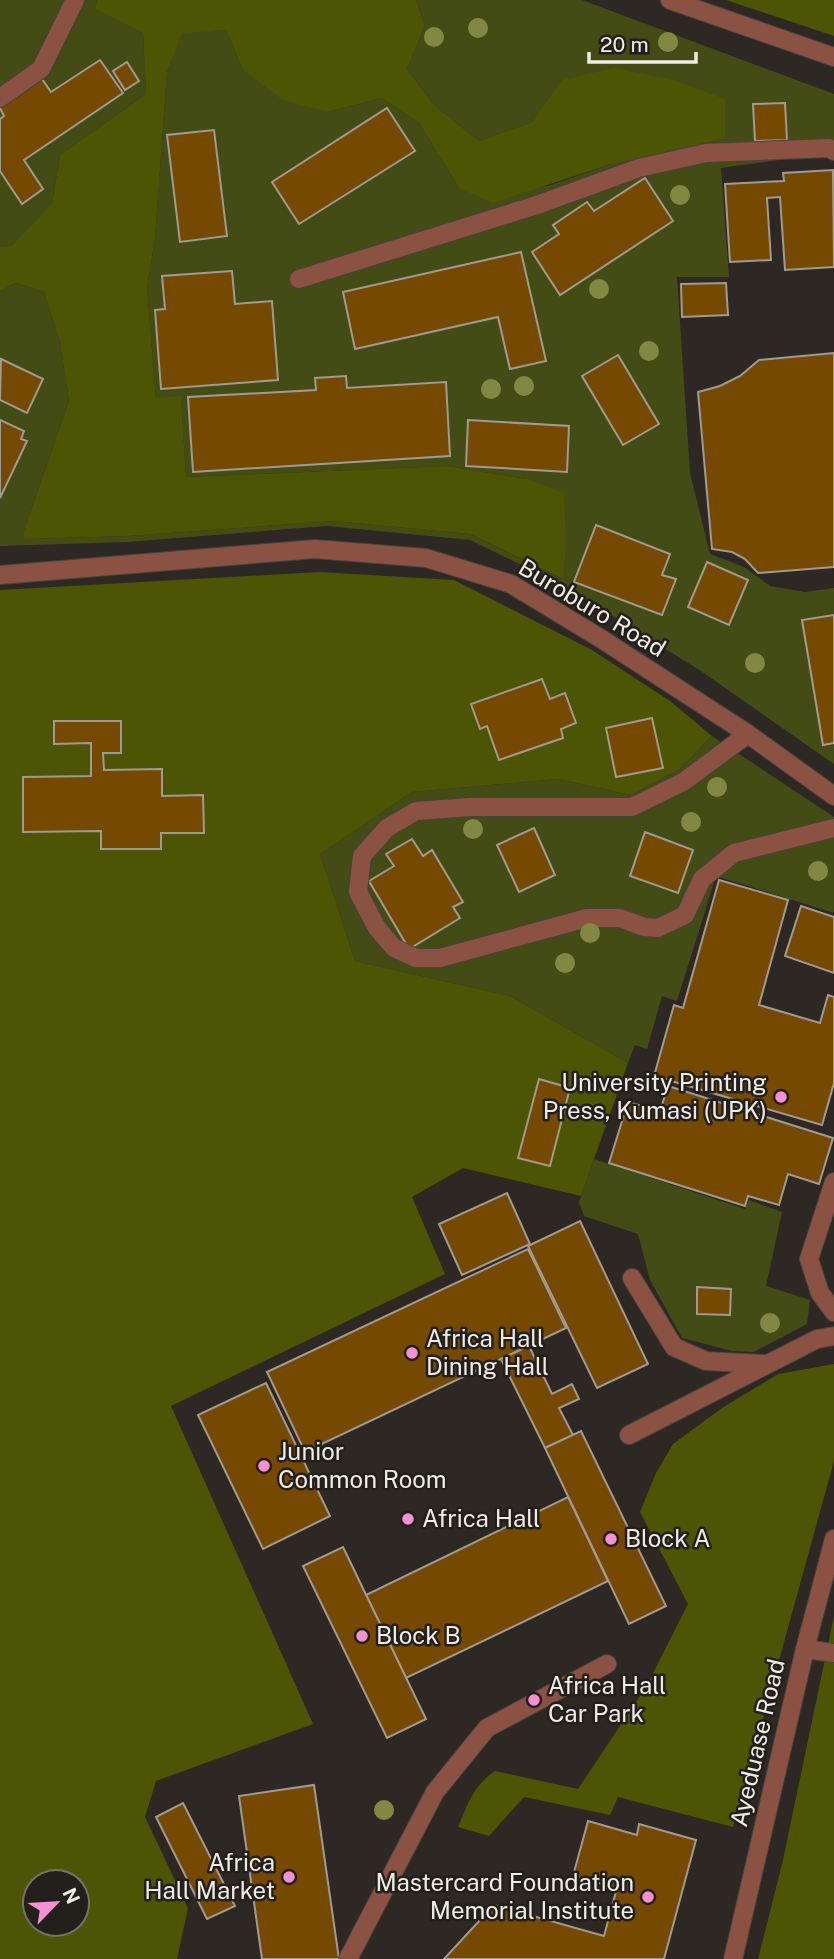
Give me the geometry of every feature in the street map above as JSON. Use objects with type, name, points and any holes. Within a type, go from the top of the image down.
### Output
[{"type":"street","points":[[0,98],[41,69],[75,0]]},
{"type":"street","points":[[670,0],[834,57]]},
{"type":"street","points":[[299,279],[537,205],[639,167],[706,153],[829,148],[834,151]]},
{"type":"street","name":"Buroburo Road","points":[[0,575],[315,549],[426,558],[511,584],[748,734],[834,796]]},
{"type":"street","points":[[748,734],[683,782],[632,807],[471,807],[416,811],[387,828],[362,856],[358,891],[377,928],[394,948],[416,958],[440,958],[587,918],[620,918],[644,927],[658,928],[685,915],[702,879],[734,853],[834,828]]},
{"type":"street","points":[[834,1182],[809,1259],[820,1293],[834,1312]]},
{"type":"street","points":[[632,1278],[674,1347],[706,1361],[768,1364]]},
{"type":"street","points":[[629,1435],[817,1339],[834,1336]]},
{"type":"street","name":"Ayeduase Road","points":[[733,1959],[805,1648],[834,1539]]},
{"type":"street","points":[[805,1648],[834,1653]]},
{"type":"street","points":[[348,1959],[435,1792],[487,1728],[607,1664]]},
{"type":"green space","points":[[0,0],[97,0],[96,9],[143,33],[146,94],[60,155],[52,203],[12,247],[0,247]]},
{"type":"green space","points":[[97,0],[416,0],[425,26],[407,69],[433,104],[479,141],[532,122],[562,80],[614,68],[673,80],[725,99],[725,138],[611,164],[493,203],[459,188],[419,123],[382,98],[328,112],[283,100],[243,70],[226,30],[182,33],[167,72],[155,239],[147,288],[156,398],[181,396],[186,477],[447,466],[527,479],[564,493],[566,544],[563,579],[470,534],[334,521],[128,536],[24,539],[24,530],[69,401],[60,342],[44,292],[16,283],[0,291],[0,247],[12,246],[52,203],[60,155],[146,94],[143,33],[95,9]]},
{"type":"green space","points":[[416,0],[582,0],[834,94],[834,161],[822,154],[721,168],[729,277],[677,277],[690,473],[710,554],[744,567],[770,586],[805,592],[834,588],[834,764],[701,671],[564,586],[470,540],[327,526],[127,542],[0,546],[0,291],[16,283],[44,292],[60,342],[69,401],[24,530],[25,539],[128,536],[334,521],[470,534],[562,579],[527,479],[447,466],[186,477],[181,397],[156,399],[147,288],[155,239],[167,72],[181,32],[226,30],[243,70],[328,112],[382,98],[419,123],[459,188],[548,186],[611,164],[563,80],[532,122],[479,141],[433,104],[407,69],[425,26]]},
{"type":"green space","points":[[726,0],[834,0],[834,36]]},
{"type":"green space","points":[[320,572],[454,580],[592,650],[670,701],[712,736],[680,769],[631,795],[558,779],[412,792],[320,854],[355,961],[510,996],[628,1063],[581,1196],[463,1168],[412,1197],[445,1274],[171,1406],[313,1724],[156,1781],[145,1817],[188,1908],[177,1959],[0,1959],[0,590]]},
{"type":"green space","points":[[712,736],[834,817],[834,913],[716,876],[677,1001],[662,996],[647,1049],[635,1045],[628,1063],[510,996],[355,961],[320,854],[412,792],[558,779],[631,795],[680,769]]},
{"type":"green space","points":[[594,1159],[745,1209],[749,1200],[782,1212],[766,1286],[810,1300],[807,1324],[754,1352],[732,1351],[682,1338],[650,1280],[638,1234],[584,1216],[579,1202]]},
{"type":"green space","points":[[834,1364],[834,1461],[733,1827],[618,1797],[610,1815],[524,1797],[489,1836],[458,1827],[477,1789],[495,1771],[578,1789],[646,1687],[688,1604],[640,1512],[656,1473],[673,1444],[722,1408],[778,1374]]},
{"type":"green space","points":[[834,1616],[834,1959],[758,1959],[783,1860]]},
{"type":"building","points":[[100,60],[123,93],[24,160],[43,189],[22,204],[0,171],[0,119],[4,116],[0,108],[42,79],[51,92]]},
{"type":"building","points":[[127,62],[139,81],[125,90],[113,71]]},
{"type":"building","points":[[785,103],[787,140],[755,141],[753,104]]},
{"type":"building","points":[[387,108],[415,151],[299,224],[272,182]]},
{"type":"building","points":[[214,130],[227,236],[180,242],[167,135]]},
{"type":"building","points":[[833,170],[834,267],[785,270],[780,197],[767,198],[771,260],[730,262],[725,184],[784,181],[783,173]]},
{"type":"building","points":[[645,178],[673,221],[560,295],[532,252],[559,234],[553,225],[587,202],[594,211]]},
{"type":"building","points":[[521,252],[546,361],[510,369],[498,317],[355,349],[343,292]]},
{"type":"building","points":[[232,271],[235,304],[272,301],[278,380],[161,389],[155,310],[165,309],[162,276]]},
{"type":"building","points":[[726,283],[728,315],[682,317],[681,284]]},
{"type":"building","points":[[834,353],[834,567],[758,573],[745,559],[732,552],[712,549],[698,392],[720,386],[740,376],[759,360]]},
{"type":"building","points":[[618,355],[659,424],[623,445],[582,376]]},
{"type":"building","points":[[1,359],[43,379],[27,413],[0,400]]},
{"type":"building","points":[[346,376],[347,388],[446,382],[450,456],[193,472],[188,397],[316,390],[315,378]]},
{"type":"building","points":[[0,420],[24,431],[21,439],[27,441],[0,498]]},
{"type":"building","points":[[468,420],[569,426],[567,472],[466,466]]},
{"type":"building","points":[[596,525],[670,554],[662,575],[676,579],[662,615],[574,582]]},
{"type":"building","points":[[707,562],[748,580],[729,625],[688,607]]},
{"type":"building","points":[[834,615],[834,743],[823,745],[802,620]]},
{"type":"building","points":[[542,679],[550,699],[565,693],[576,723],[561,729],[563,738],[499,760],[487,726],[480,729],[471,704]]},
{"type":"building","points":[[652,718],[663,768],[616,777],[606,728]]},
{"type":"building","points":[[54,721],[121,721],[121,753],[103,753],[104,770],[162,769],[162,796],[203,795],[204,833],[161,833],[161,849],[101,849],[101,831],[23,832],[23,777],[91,776],[91,743],[54,744]]},
{"type":"building","points":[[534,828],[555,875],[519,892],[497,845]]},
{"type":"building","points":[[645,832],[693,850],[678,893],[630,876]]},
{"type":"building","points":[[412,839],[423,856],[432,850],[463,902],[453,907],[460,918],[409,949],[369,881],[394,866],[386,854]]},
{"type":"building","points":[[719,880],[788,900],[759,1005],[820,1023],[828,995],[834,997],[834,1083],[822,1125],[654,1076],[674,1005],[683,1008]]},
{"type":"building","points":[[801,906],[834,917],[834,973],[785,956]]},
{"type":"building","points":[[539,1079],[570,1088],[550,1166],[518,1158]]},
{"type":"building","points":[[668,1086],[833,1138],[819,1184],[788,1174],[779,1205],[748,1196],[745,1206],[609,1163],[628,1102],[660,1111]]},
{"type":"building","points":[[507,1193],[530,1244],[462,1275],[439,1224]]},
{"type":"building","points":[[580,1221],[648,1364],[597,1388],[528,1246]]},
{"type":"building","name":"Africa Hall Dining Hall","points":[[528,1249],[566,1328],[305,1452],[267,1372]]},
{"type":"building","points":[[697,1287],[731,1289],[730,1315],[697,1314]]},
{"type":"building","points":[[529,1346],[552,1394],[572,1384],[579,1399],[559,1408],[573,1435],[545,1448],[501,1359]]},
{"type":"building","name":"Junior Common Room","points":[[266,1383],[330,1516],[263,1549],[198,1415]]},
{"type":"building","name":"Block A","points":[[581,1431],[666,1606],[629,1624],[545,1448]]},
{"type":"building","points":[[568,1497],[608,1581],[406,1678],[366,1595]]},
{"type":"building","name":"Block B","points":[[343,1547],[426,1719],[387,1738],[303,1566]]},
{"type":"building","name":"Africa Hall Market","points":[[314,1785],[339,1959],[262,1959],[239,1796]]},
{"type":"building","points":[[183,1803],[235,1906],[207,1919],[156,1817]]},
{"type":"building","name":"Mastercard Foundation Memorial Institute","points":[[588,1821],[637,1835],[639,1824],[696,1840],[664,1959],[444,1959],[494,1905],[604,1936],[617,1888],[573,1876]]},
{"type":"place","name":"University Printing Press, Kumasi (UPK)","points":[[781,1097]]},
{"type":"place","name":"Africa Hall Dining Hall","points":[[412,1353]]},
{"type":"place","name":"Junior Common Room","points":[[264,1466]]},
{"type":"place","name":"Africa Hall","points":[[408,1519]]},
{"type":"place","name":"Block A","points":[[611,1539]]},
{"type":"place","name":"Block B","points":[[362,1636]]},
{"type":"place","name":"Africa Hall Car Park","points":[[534,1700]]},
{"type":"place","name":"Africa Hall Market","points":[[289,1877]]},
{"type":"place","name":"Mastercard Foundation Memorial Institute","points":[[648,1897]]}]
